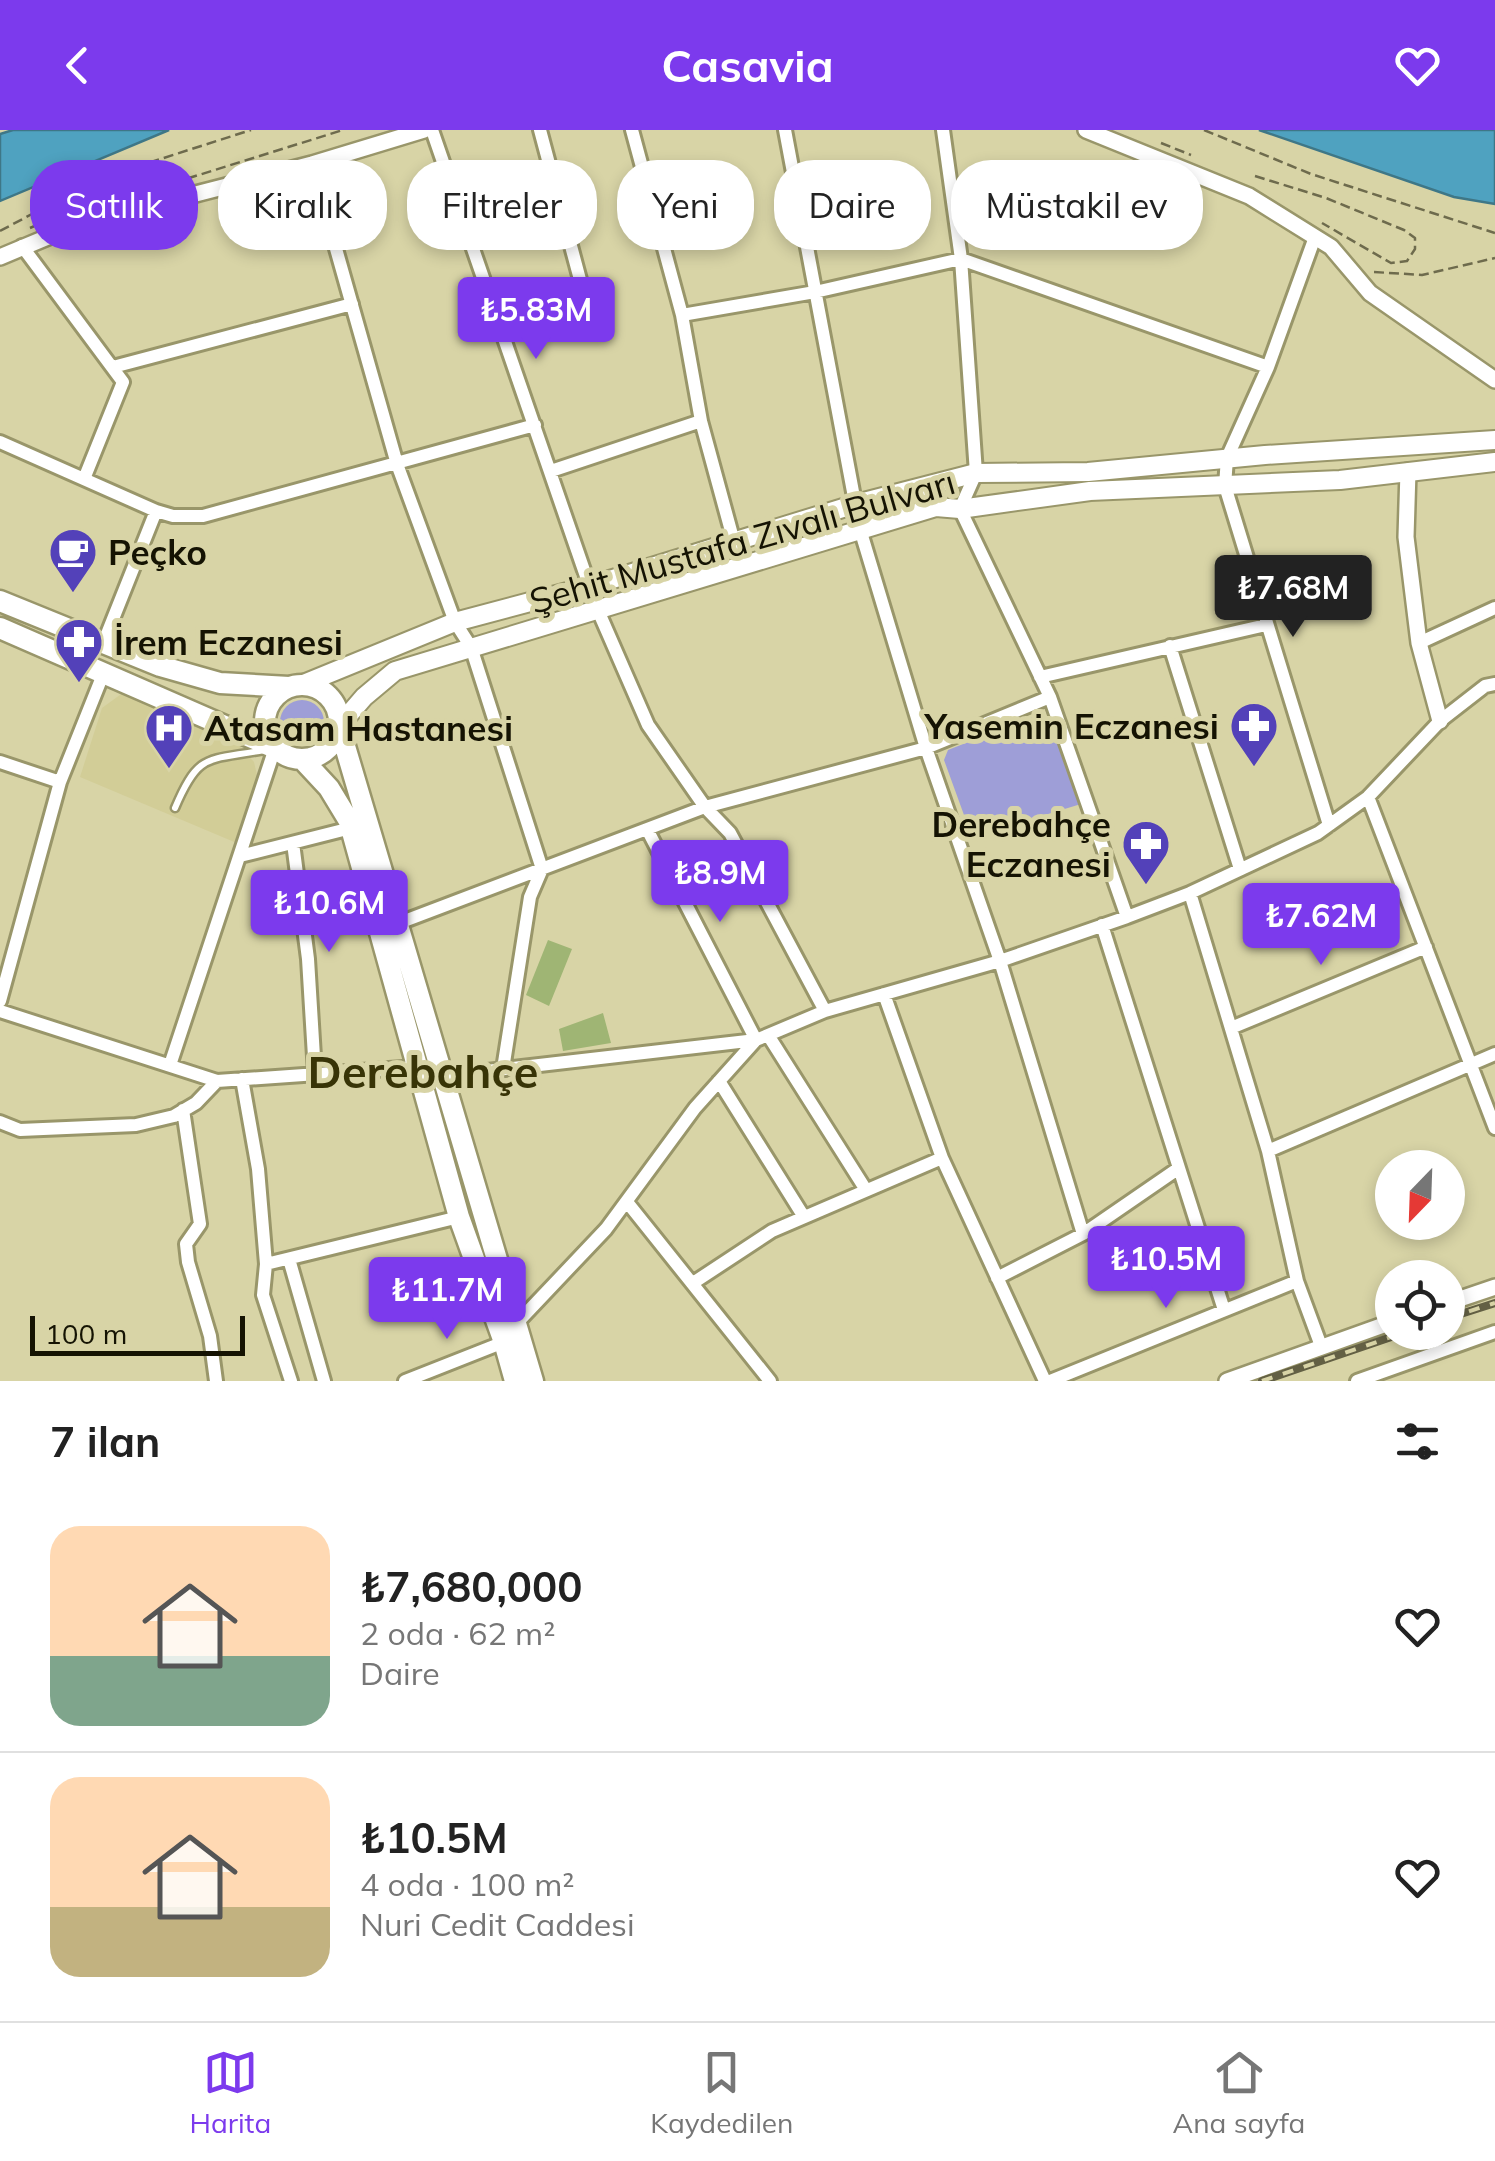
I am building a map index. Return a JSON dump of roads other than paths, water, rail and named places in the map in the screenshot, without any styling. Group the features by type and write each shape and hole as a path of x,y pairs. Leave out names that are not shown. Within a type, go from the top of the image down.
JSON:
{"main road":[{"name":"Şehit Mustafa Zıvalı Bulvarı","path":"0,601 160,666 220,683 295,686 454,622 590,586 856,504 976,473 1088,472 1227,458 1495,440"},
{"name":"Şehit Mustafa Zıvalı Bulvarı","path":"339,726 364,696 395,671 936,507 960,509 1090,491 1340,480 1495,462"},
{"path":"0,628 276,748"},
{"path":"514,1381 509,1341 444,1076 334,702 314,687 295,686 278,694 266,714 268,738 283,754 302,760 329,788 351,828 459,1218 509,1341 532,1381"},
{"path":"302,760 331,746 339,726"}],"street":[{"path":"325,160 424,130"},
{"path":"432,130 597,608 648,725 705,807 730,833 825,1012"},
{"path":"540,130 582,288"},
{"path":"632,130 682,315 701,421 740,564"},
{"path":"785,130 860,529 926,748 1000,962 1083,1234"},
{"path":"943,130 960,259 976,473 960,509 1050,697 1127,917"},
{"path":"1086,130 1248,196 1319,230 1370,293 1495,380"},
{"path":"0,257 79,224 218,188"},
{"path":"1319,230 1268,367 1227,458 1225,486 1329,825"},
{"path":"22,246 123,382 84,479"},
{"path":"337,250 397,464 454,622 471,648 542,869 530,897 503,1069"},
{"path":"682,315 816,292 960,259 1268,367"},
{"path":"112,367 352,304"},
{"path":"551,471 701,421"},
{"path":"0,442 156,511 173,516 203,516 535,425"},
{"path":"1408,471 1406,537 1419,644 1440,721"},
{"path":"103,644 156,511"},
{"path":"1419,644 1495,608"},
{"path":"1040,677 1266,625"},
{"path":"1170,646 1240,869"},
{"path":"0,1002 60,782 104,672"},
{"path":"444,1076 762,1038 825,1012 1000,962 1127,917 1190,893 1329,825 1368,796 1440,721 1485,686 1495,684"},
{"path":"399,923 705,807 926,748 1050,697"},
{"path":"170,1065 276,748"},
{"path":"0,762 60,782"},
{"path":"1368,796 1495,1128"},
{"path":"240,856 351,828"},
{"path":"647,829 762,1038 866,1190"},
{"path":"293,843 308,959 315,1073"},
{"path":"1190,893 1268,1151 1297,1281 1321,1346"},
{"path":"1102,925 1224,1310"},
{"path":"1231,1028 1426,947"},
{"path":"884,994 942,1158 1048,1381 1297,1281"},
{"path":"0,1010 217,1081 417,1067"},
{"path":"405,1381 509,1341 606,1229 695,1108 762,1038"},
{"path":"1268,1151 1495,1054"},
{"path":"242,1079 258,1169 266,1264 263,1295 291,1381"},
{"path":"0,1122 20,1130 136,1126 183,1110 217,1081"},
{"path":"719,1082 804,1217"},
{"path":"183,1110 200,1224 186,1244 188,1262 210,1336 216,1381"},
{"path":"693,1283 772,1231 942,1158"},
{"path":"998,1278 1083,1234 1179,1168"},
{"path":"627,1202 770,1381"},
{"path":"266,1264 459,1218"},
{"path":"289,1260 324,1381"},
{"path":"1465,1298 1495,1288"},
{"path":"1226,1381 1375,1328"},
{"path":"1356,1381 1495,1332"},
{"path":"502,1381 509,1341"}],"lane":[{"path":"175,808 188,777 204,761 276,748"}],"railway":[{"path":"1465,1313 1495,1303"},
{"path":"1262,1381 1375,1343"}],"place":[{"name":"Peçko","path":"73,594"},
{"name":"İrem Eczanesi","path":"79,684"},
{"name":"Yasemin Eczanesi","path":"1254,768"},
{"name":"Atasam Hastanesi","path":"169,770"},
{"name":"Derebahçe Eczanesi","path":"1146,886"}],"district":[{"name":"Derebahçe","path":"423,1071"}]}
